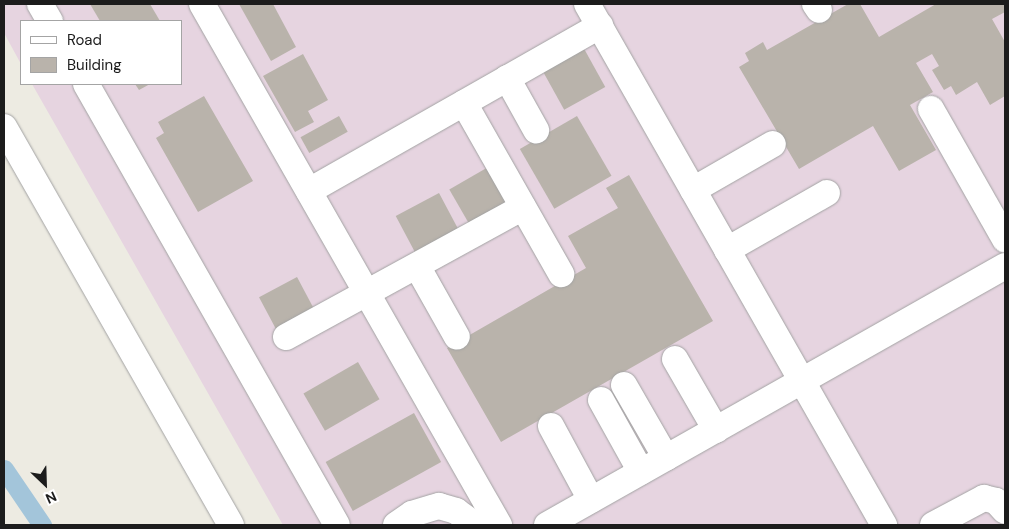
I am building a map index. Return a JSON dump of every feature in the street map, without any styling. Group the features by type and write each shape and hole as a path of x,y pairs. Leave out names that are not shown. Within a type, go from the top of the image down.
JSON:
{"lane":[{"path":"40,4 49,20"},
{"path":"202,4 367,293 484,525"},
{"path":"309,191 507,78 594,15 884,525"},
{"path":"507,78 536,130"},
{"path":"87,85 337,525"},
{"path":"464,103 561,274"},
{"path":"930,109 1005,239"},
{"path":"4,127 231,525"},
{"path":"693,190 773,144"},
{"path":"727,250 827,193"},
{"path":"286,337 523,207"},
{"path":"417,266 457,337"},
{"path":"547,525 1005,266"},
{"path":"674,359 716,430"},
{"path":"624,385 666,458"},
{"path":"601,400 641,472"},
{"path":"551,426 591,500"},
{"path":"933,525 984,498 996,500 1005,511"},
{"path":"396,525 412,514 439,506 456,510 484,525"}],"shaded area":[{"path":"4,4 1005,4 1005,525 283,525 33,85 182,85 182,20 20,20 20,62 4,33"}],"building":[{"path":"90,4 150,4 159,20 99,20"},
{"path":"239,4 273,4 296,47 271,61"},
{"path":"848,4 860,4 879,37 936,4 1005,4 1005,12 992,19 1005,42 1005,96 990,105 977,82 956,95 951,86 944,90 932,70 939,66 932,54 916,63 933,92 910,105 936,150 899,171 873,126 799,169 739,67 749,61 745,53 763,42 767,50"},
{"path":"582,45 605,87 564,110 541,68"},
{"path":"303,54 328,100 308,111 314,122 295,132 263,76"},
{"path":"136,85 148,85 139,90"},
{"path":"204,96 253,181 198,212 156,138 164,133 158,122"},
{"path":"339,116 348,132 309,153 301,137"},
{"path":"577,116 612,176 554,209 520,149"},
{"path":"490,166 512,203 471,227 449,190"},
{"path":"629,175 713,321 501,442 447,348 586,268 568,236 618,208 606,188"},
{"path":"439,193 460,233 417,256 396,216"},
{"path":"297,277 314,309 276,329 259,297"},
{"path":"358,362 380,399 325,431 303,394"},
{"path":"414,413 441,462 353,511 326,462"}],"waterway":[{"path":"4,469 42,525"}]}
